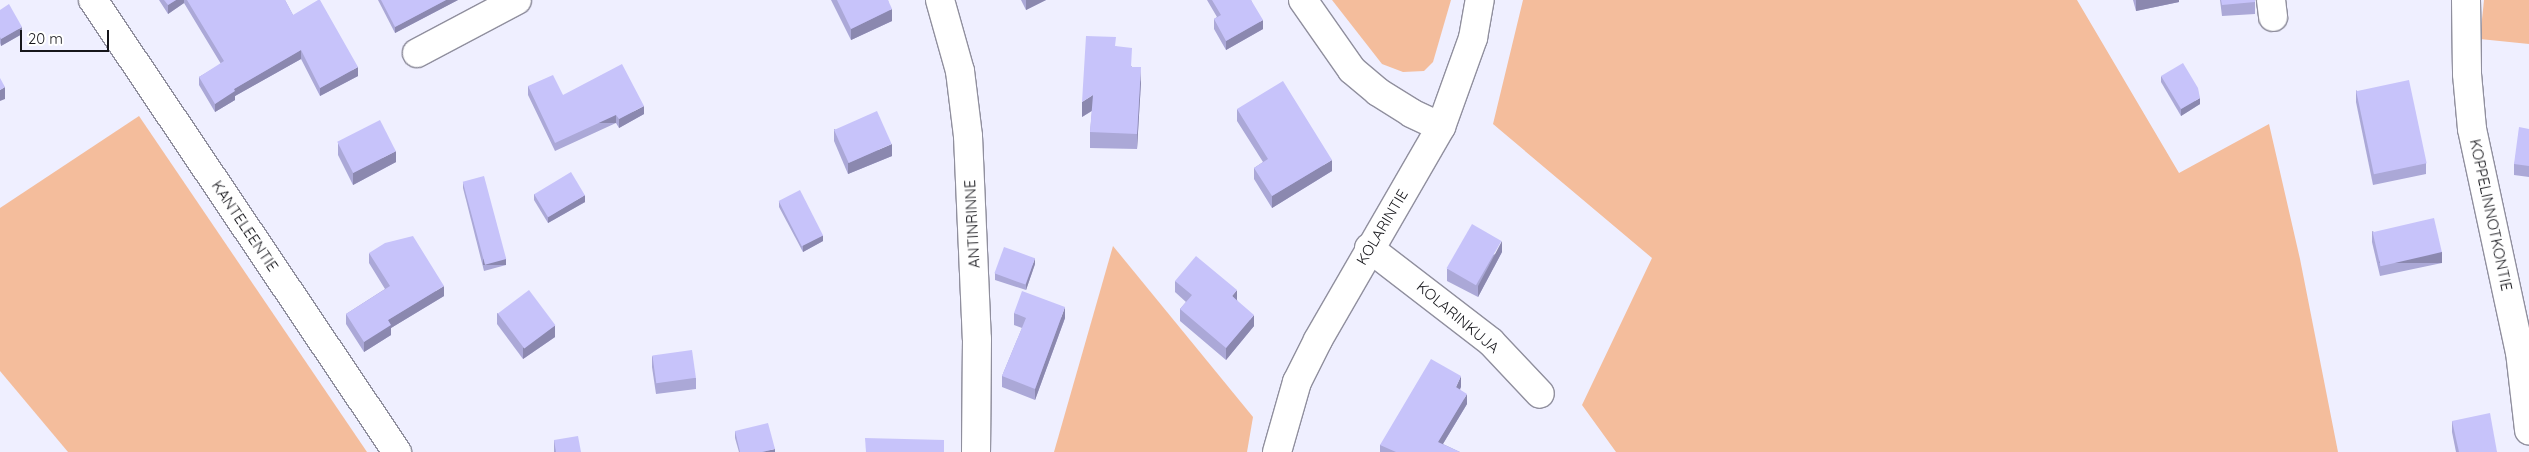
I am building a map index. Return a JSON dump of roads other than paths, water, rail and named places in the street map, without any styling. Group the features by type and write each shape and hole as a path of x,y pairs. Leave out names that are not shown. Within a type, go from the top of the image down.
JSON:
{"street":[{"name":"KANTELEENTIE","path":"93,0 397,452"},
{"path":"417,53 517,0"},
{"name":"ANTINRINNE","path":"940,0 960,71 968,136 977,339 976,452"},
{"path":"1303,0 1352,70 1378,92 1411,113 1441,127"},
{"name":"KOLARINTIE","path":"1277,452 1297,382 1368,248 1441,127 1473,38 1480,0"},
{"name":"KOPPELINNOTKONTIE","path":"2466,0 2467,74 2472,129 2519,343 2529,430"},
{"name":"KOLARINKUJA","path":"1368,248 1491,342 1540,394"}]}
